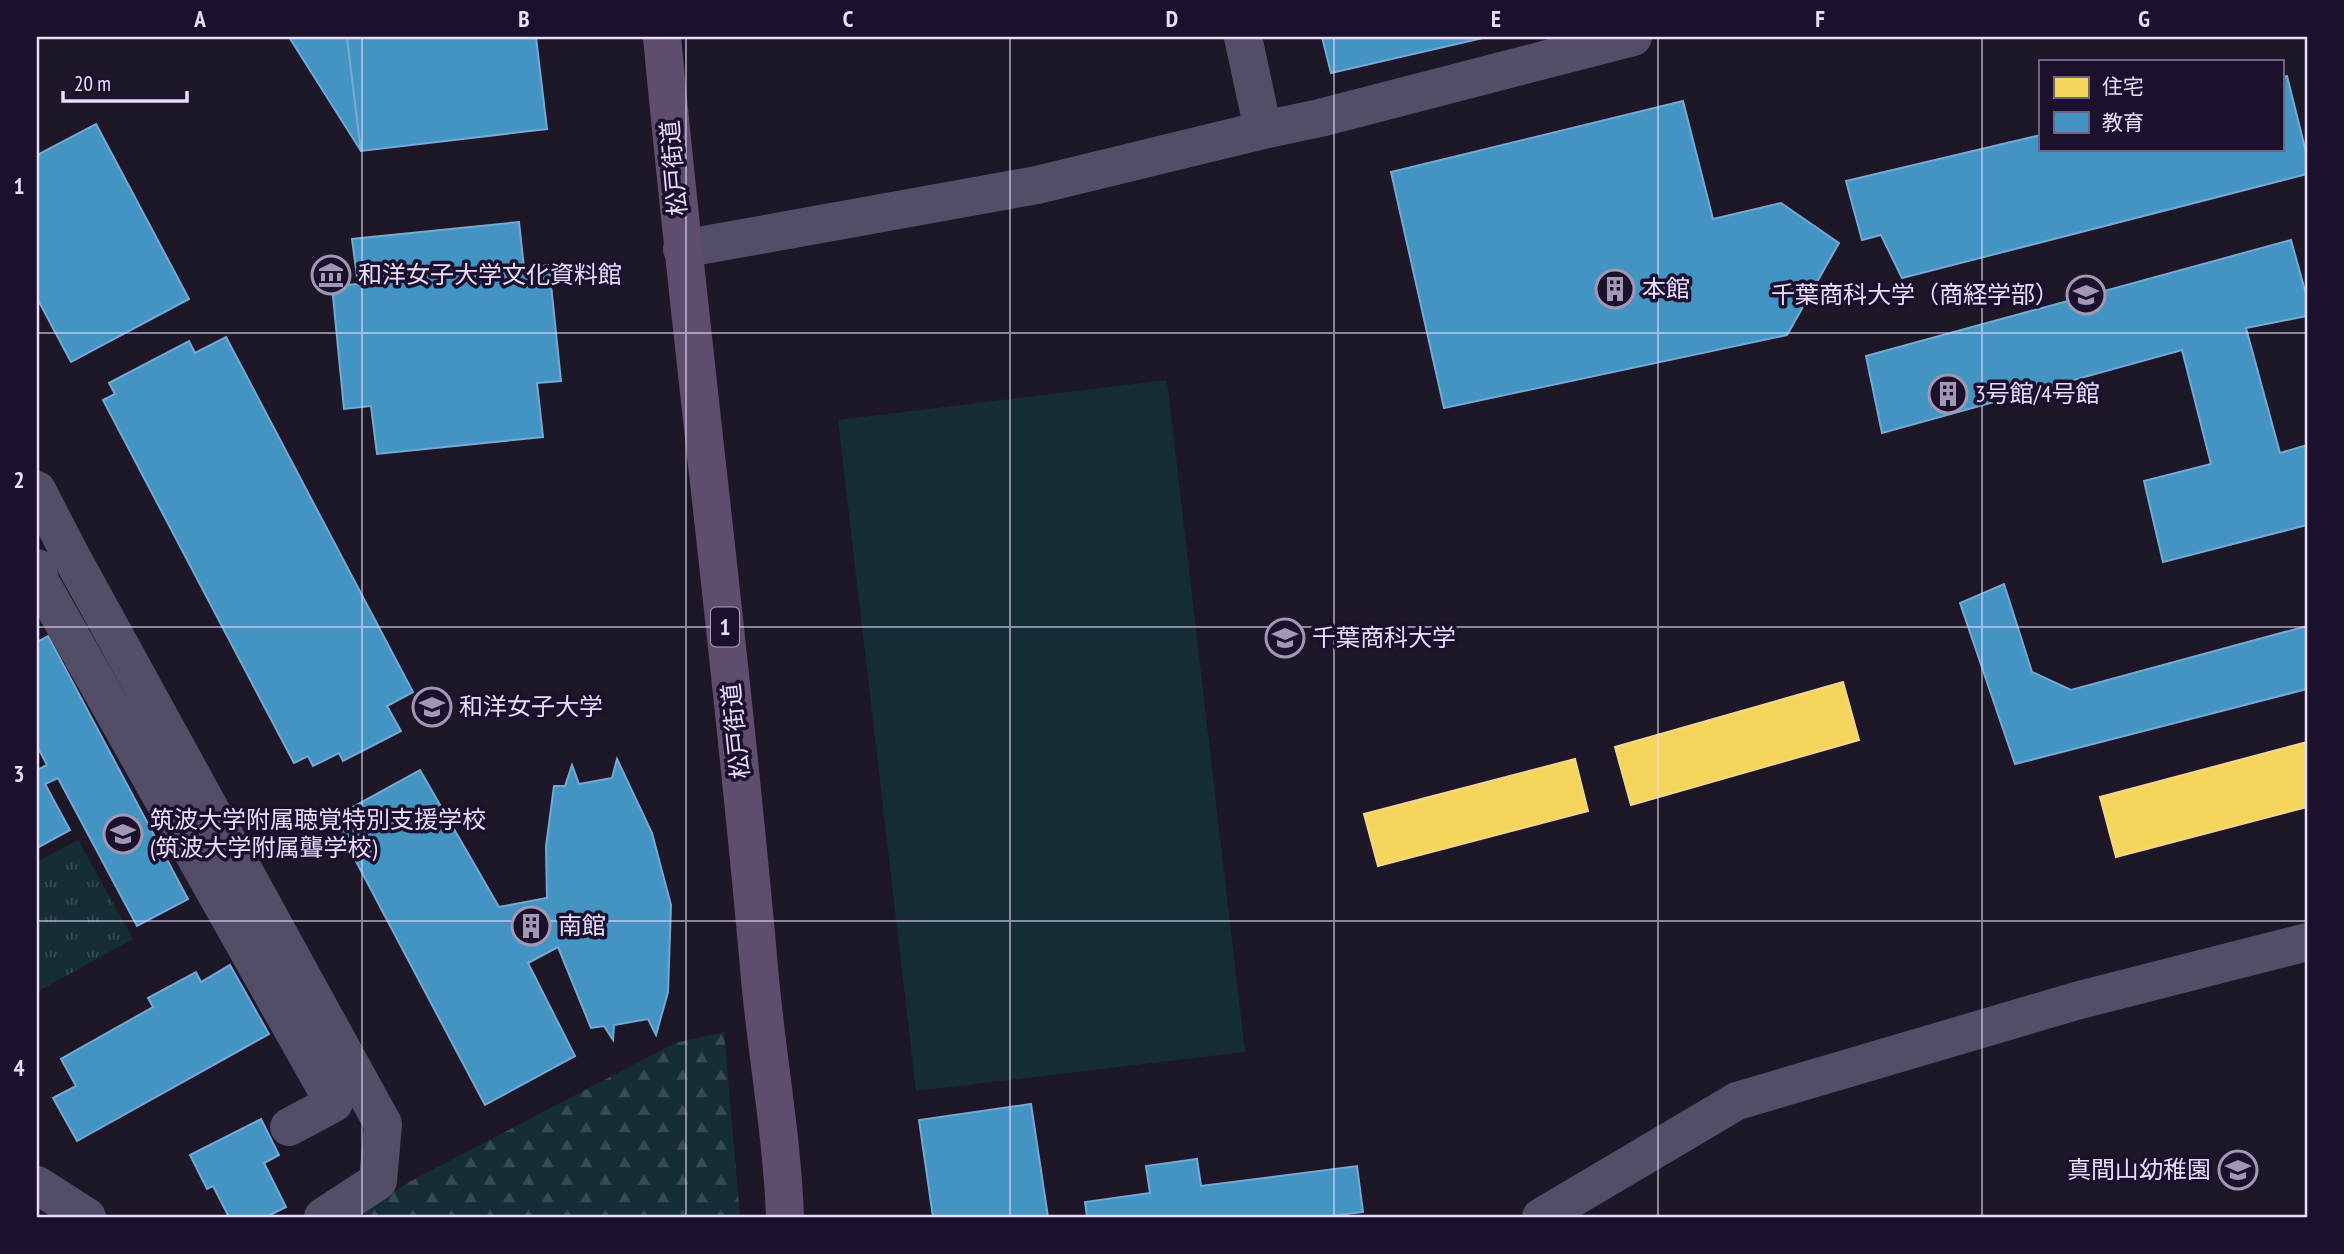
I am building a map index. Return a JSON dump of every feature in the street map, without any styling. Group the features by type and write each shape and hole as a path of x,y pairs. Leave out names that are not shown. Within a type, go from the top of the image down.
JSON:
{"main road":[{"name":"松戸街道","path":"662,37 785,1217"}],"street":[{"path":"1243,37 1263,130"},
{"path":"682,249 1037,185 1320,118 1633,37"},
{"path":"37,490 77,568 383,1124 378,1181 323,1217"},
{"path":"37,568 41,583 334,1103 289,1127"},
{"path":"1541,1217 1737,1101 2076,1001 2307,942"},
{"path":"37,1185 87,1217"}],"green space":[{"path":"1167,380 1245,1052 916,1091 838,420"},
{"path":"78,840 133,939 37,992 37,862"},
{"path":"724,1032 740,1217 352,1217 411,1181 675,1043"}],"building: 住宅":[{"path":"1843,682 1859,740 1631,805 1615,747"},
{"path":"2307,742 2307,807 2116,857 2100,797"},
{"path":"1575,759 1588,811 1378,866 1364,814"}],"building: 教育":[{"path":"289,37 347,37 361,151"},
{"path":"347,37 536,37 547,129 361,151"},
{"path":"1322,37 1487,37 1331,73"},
{"path":"2287,76 2307,156 2307,174 1902,278 1881,235 1862,240 1846,181 2039,135 2039,150 2284,150 2284,77"},
{"name":"本館","path":"1683,101 1713,219 1781,203 1839,243 1787,335 1444,408 1391,172"},
{"path":"96,124 189,299 71,362 37,298 37,155"},
{"path":"519,222 524,268 549,265 561,381 537,383 543,437 377,454 371,406 344,409 332,286 358,284 352,239"},
{"name":"3号館/4号館","path":"2291,240 2307,298 2307,316 2246,328 2280,453 2307,445 2307,525 2163,562 2144,481 2211,464 2182,350 1882,433 1866,356"},
{"path":"226,337 413,692 387,706 401,731 343,761 339,753 313,766 308,756 294,763 103,400 115,394 109,383 189,341 195,353"},
{"path":"2004,584 2032,672 2071,690 2307,626 2307,689 2015,764 1960,603"},
{"path":"48,636 188,899 137,926 58,778 45,784 70,830 37,848 37,770 47,765 37,746 37,642"},
{"name":"南館","path":"617,759 652,833 671,905 668,992 656,1035 648,1019 614,1025 613,1040 604,1026 591,1028 558,947 528,963 575,1056 485,1105 333,818 420,770 499,907 547,898 546,846 554,786 565,786 572,765 579,784 612,778"},
{"path":"230,965 269,1034 77,1141 53,1098 76,1086 61,1059 153,1007 148,998 196,972 201,982"},
{"path":"1031,1104 1048,1217 933,1217 919,1120"},
{"path":"261,1119 279,1155 264,1163 286,1207 266,1217 229,1217 213,1186 207,1189 190,1155"},
{"path":"1197,1159 1201,1186 1357,1166 1363,1212 1324,1217 1087,1217 1085,1202 1150,1193 1146,1166"}],"place":[{"name":"和洋女子大学文化資料館","path":"331,275"},
{"name":"本館","path":"1615,289"},
{"name":"千葉商科大学（商経学部）","path":"2086,295"},
{"name":"3号館/4号館","path":"1948,394"},
{"name":"千葉商科大学","path":"1285,638"},
{"name":"和洋女子大学","path":"432,707"},
{"name":"筑波大学附属聴覚特別支援学校 (筑波大学附属聾学校)","path":"123,834"},
{"name":"南館","path":"531,926"},
{"name":"真間山幼稚園","path":"2238,1170"}]}
